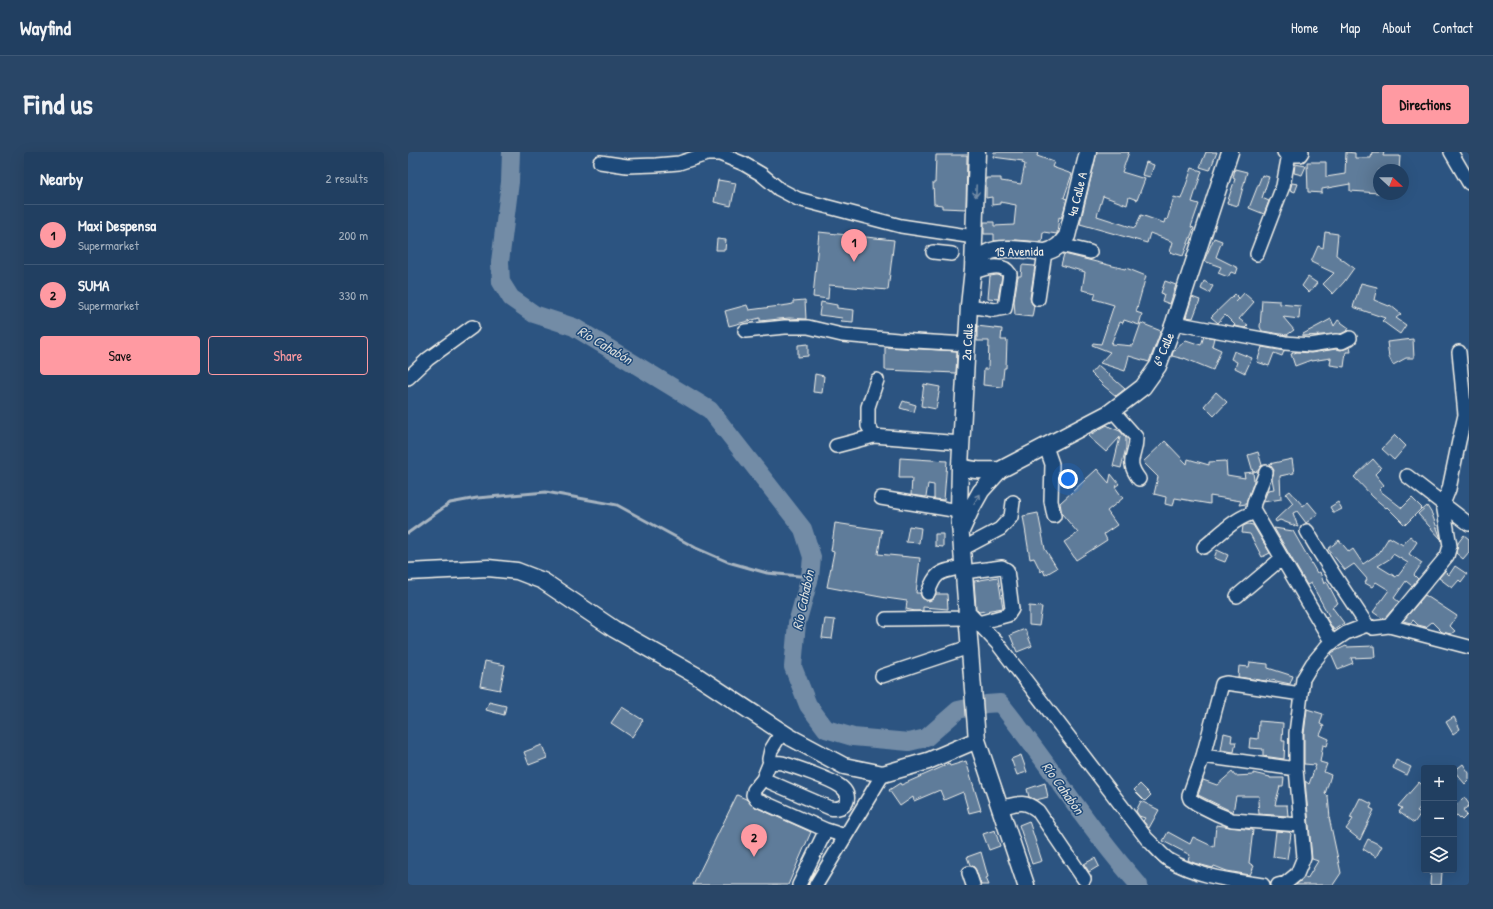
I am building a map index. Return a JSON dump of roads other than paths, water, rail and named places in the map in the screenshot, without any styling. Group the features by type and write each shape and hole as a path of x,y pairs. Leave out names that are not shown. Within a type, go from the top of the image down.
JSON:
{"main road":[{"name":"2a Calle","path":"977,152 973,271 969,306 961,443 959,511 960,532 963,569 971,617 969,647 976,734 1026,885"},
{"name":"4a Calle A","path":"1064,240 1088,152"},
{"name":"6ª Calle","path":"960,532 981,491 1000,470 1046,447 1113,410 1142,387 1158,366 1174,323 1230,152"},
{"name":"15 Avenida","path":"973,271 982,257 988,252 997,249 1045,252 1053,251 1064,240"},
{"name":"6ª Calle","path":"960,466 968,470 977,471 1000,470"},
{"path":"408,572 488,568 517,571 543,581 614,629 697,676 782,732 844,766 883,774 928,760 976,734"}],"street":[{"path":"1257,254 1283,186 1292,152"},
{"path":"1451,152 1469,183"},
{"path":"600,162 627,166 656,165 679,163 706,154 720,154 732,158 756,170 779,189 798,199 900,226 974,237"},
{"path":"1064,240 1090,252"},
{"path":"933,252 952,254"},
{"path":"1038,299 1045,252"},
{"path":"969,306 994,310 1004,308 1010,274 1007,269 1001,267 973,271"},
{"path":"1174,323 1284,343 1310,345 1336,340 1342,342 1350,338"},
{"path":"745,331 785,326 808,327 842,335 967,344"},
{"path":"408,378 428,359 472,327"},
{"path":"1388,626 1450,552 1443,504 1449,489 1458,441 1465,415 1459,352"},
{"path":"874,436 868,426 868,407 877,380"},
{"path":"1113,410 1136,437 1132,469 1139,479"},
{"path":"836,446 874,436 961,443"},
{"path":"1046,447 1052,464 1051,501 1054,516"},
{"path":"1266,472 1253,509 1332,643"},
{"path":"1407,476 1469,524"},
{"path":"881,498 959,511"},
{"path":"962,549 1000,529 1011,516 1013,502"},
{"path":"1204,547 1240,518 1255,513"},
{"path":"1307,531 1323,560 1367,625 1373,628 1388,626 1469,647"},
{"path":"1237,596 1282,558"},
{"path":"886,619 1008,615 1012,609 1007,570 1002,566 963,569 938,573 933,580 928,593"},
{"path":"971,617 997,643 1147,839 1168,859 1207,880 1263,885"},
{"path":"1278,885 1286,883 1297,874 1304,857 1296,769 1296,733 1303,679 1312,664 1327,646 1346,633 1367,625"},
{"path":"882,676 969,647"},
{"path":"1300,825 1232,820 1197,804 1190,800 1189,796 1203,756 1222,684 1226,683 1301,694"},
{"path":"782,732 771,750 769,759 770,762 763,779 754,790 753,795 756,799 826,830 845,836"},
{"path":"1203,756 1296,769"},
{"path":"763,779 830,808 838,809 844,807 847,796 844,790 835,783 781,762 770,762"},
{"path":"816,885 883,774"},
{"path":"1000,808 1019,803 1026,803 1038,811 1084,879"},
{"path":"799,885 826,830"}],"waterway":[{"name":"Río Cahabón","path":"511,152 510,182 500,262 501,282 511,298 534,314 574,327 710,410 803,529 812,557 810,577 797,623 793,667 808,705 826,729 853,737 909,742 926,738 958,710 986,704 1000,703 1018,725 1085,818 1139,885"},
{"path":"408,533 450,503 477,498 546,492 617,505 696,548 728,562 767,573 810,577"}],"place":[{"name":"Maxi Despensa","path":"854,262"},
{"name":"SUMA","path":"754,857"}]}
